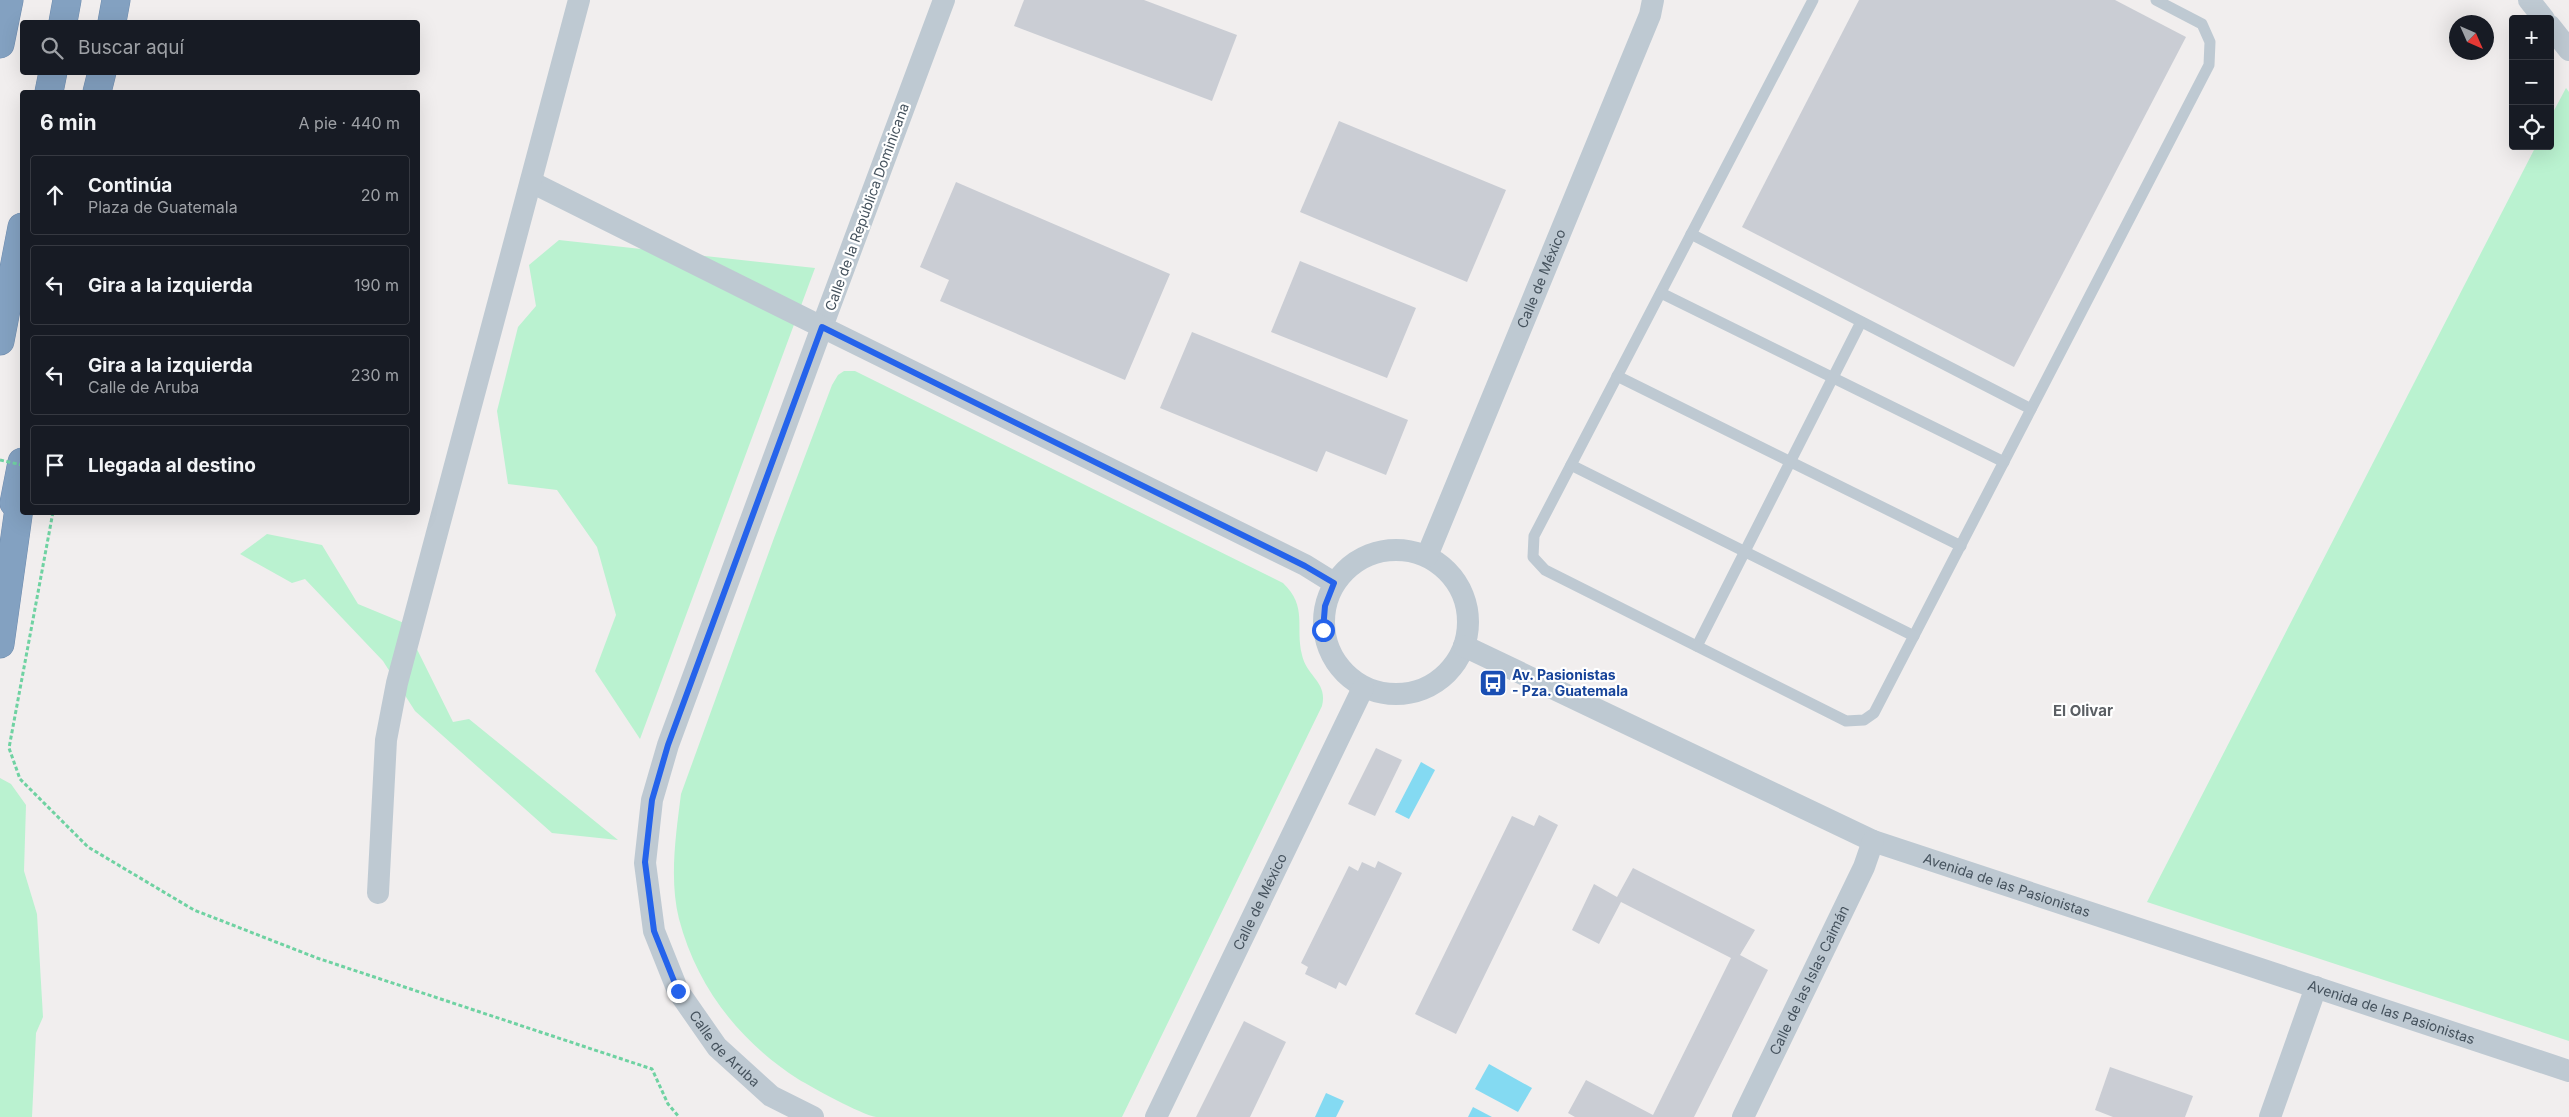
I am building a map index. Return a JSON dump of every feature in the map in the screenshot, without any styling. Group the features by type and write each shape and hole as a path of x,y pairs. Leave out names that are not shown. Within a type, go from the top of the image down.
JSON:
{"highway":[{"path":"0,44 9,0"},
{"path":"63,20 67,0"},
{"path":"112,20 116,0"},
{"path":"49,90 52,75"},
{"path":"98,90 101,75"},
{"path":"0,341 20,237"},
{"path":"0,574 20,474"},
{"path":"0,644 20,501"}],"street":[{"path":"378,893 386,740 397,683 579,0"},
{"name":"Calle de la República Dominicana","path":"944,0 822,327 1296,561 1334,583"},
{"name":"Calle de México","path":"1427,556 1650,15 1653,0"},
{"path":"2529,0 2541,15"},
{"path":"2554,31 2569,50"},
{"path":"531,182 822,327"},
{"name":"Calle de Aruba","path":"813,1117 771,1096 717,1048 678,991 654,931 645,862 652,800 668,745 822,327"},
{"path":"1386,550 1407,550 1427,556 1444,568 1461,591 1466,604 1468,625 1464,646 1452,668 1434,684 1411,693 1387,694 1363,688 1343,673 1330,653 1325,638 1323,630 1325,606 1334,583 1348,567 1372,554 1386,550"},
{"name":"Avenida de las Pasionistas","path":"1464,646 1873,841 2569,1072"},
{"name":"Calle de México","path":"1156,1117 1363,688"},
{"name":"Calle de las Islas Caimán","path":"1743,1117 1864,867 1873,841"},
{"path":"2270,1117 2316,987"}],"lane":[{"path":"1813,0 1534,536 1533,557 1545,570 1846,721 1864,720 1874,713 2209,65 2210,42 2202,24 2156,0"},
{"path":"1691,234 2031,409"},
{"path":"1660,293 2004,462"},
{"path":"1697,646 1861,322"},
{"path":"1617,376 1961,546"},
{"path":"1572,464 1914,636"}],"path":[{"path":"0,460 20,464"},
{"path":"52,515 9,748 20,779 88,847 194,910 317,958 652,1069 668,1104 679,1117"}],"green space":[{"path":"2566,88 2569,92 2569,1041 2147,902 2534,150 2554,150 2554,110"},
{"path":"559,240 815,268 640,739 595,671 616,615 597,547 557,490 508,484 497,411 518,327 536,306 529,265"},
{"path":"844,371 855,371 1283,583 1296,600 1302,655 1308,669 1320,685 1323,698 1322,706 1122,1117 876,1117 869,1115 798,1079 757,1048 723,1010 697,967 687,944 679,919 674,888 674,856 681,794 832,385 838,375"},
{"path":"267,534 322,545 358,604 404,623 453,722 469,719 618,840 552,833 415,711 383,661 305,579 292,583 240,554"},
{"path":"0,778 11,784 26,805 24,871 37,914 43,1017 36,1033 32,1117 0,1117"}],"water":[{"path":"1421,762 1435,770 1409,819 1395,812"},
{"path":"1489,1064 1532,1088 1518,1112 1475,1089"},
{"path":"1326,1093 1344,1101 1336,1117 1315,1117"},
{"path":"1473,1107 1492,1117 1468,1117"}],"building":[{"path":"1024,0 1144,0 1237,35 1212,101 1014,26"},
{"path":"1859,0 2115,0 2186,37 2014,367 1742,227"},
{"path":"1339,121 1506,190 1467,282 1300,212"},
{"path":"956,182 1170,274 1125,380 940,301 949,280 920,267"},
{"path":"1300,261 1416,308 1387,378 1271,332"},
{"path":"1192,332 1408,420 1386,475 1326,451 1317,472 1160,408"},
{"path":"1376,748 1402,760 1375,816 1348,804"},
{"path":"1539,815 1558,825 1456,1034 1415,1014 1512,816 1534,826"},
{"path":"1378,861 1402,873 1346,986 1339,982 1336,989 1305,974 1308,967 1301,963 1349,866 1358,871 1362,862 1375,868"},
{"path":"1633,868 1755,930 1740,955 1768,970 1694,1117 1575,1117 1568,1113 1586,1080 1653,1115 1731,958 1621,902 1599,944 1572,930 1594,884 1617,897"},
{"path":"1244,1021 1286,1042 1250,1117 1196,1117"},
{"path":"2110,1067 2193,1096 2185,1117 2113,1117 2095,1110"}],"place":[{"name":"Av. Pasionistas - Pza. Guatemala","path":"1493,683"}],"district":[{"name":"El Olivar","path":"2083,711"}],"route":[{"path":"678,991 654,931 645,862 652,800 668,745 822,327 1305,566 1334,583 1325,606 1323,630"}]}
